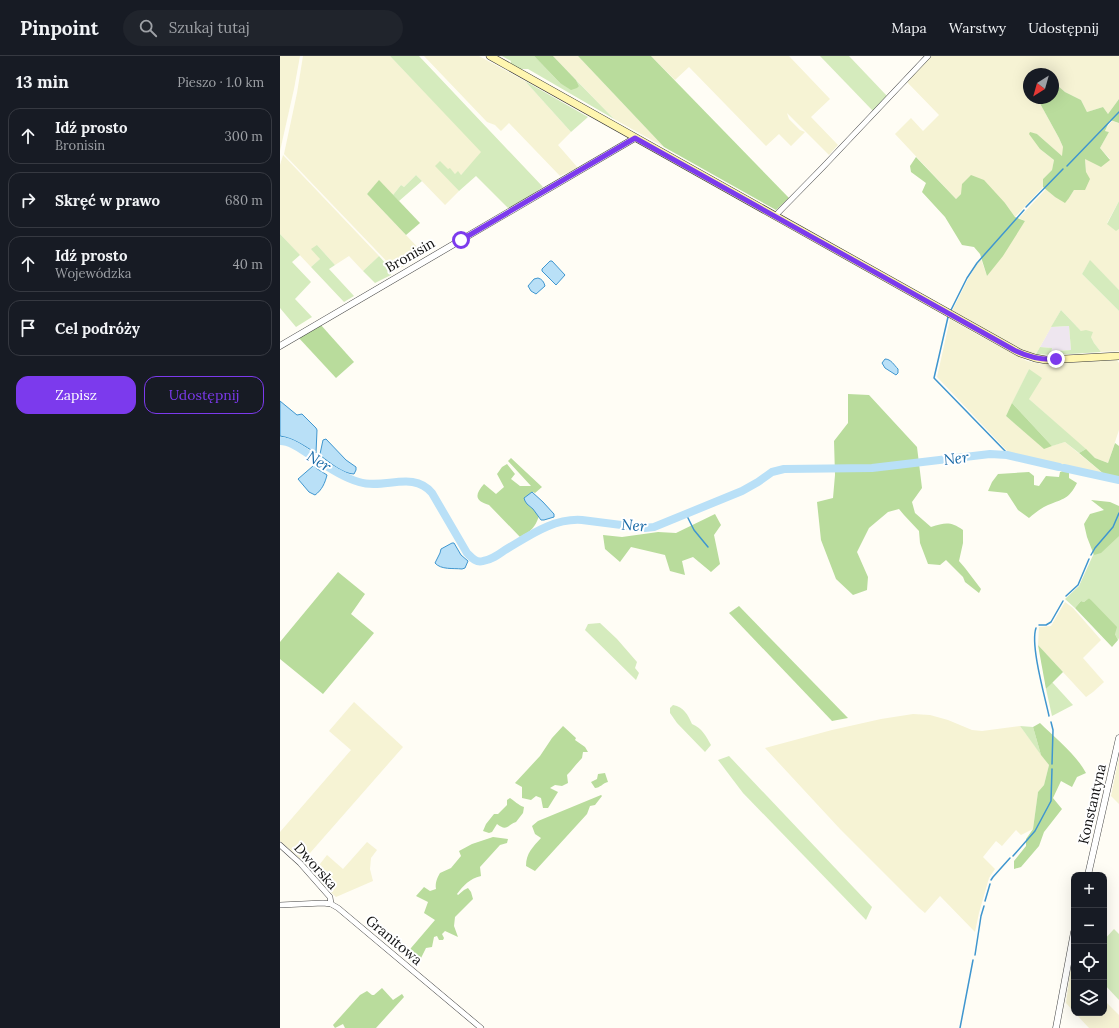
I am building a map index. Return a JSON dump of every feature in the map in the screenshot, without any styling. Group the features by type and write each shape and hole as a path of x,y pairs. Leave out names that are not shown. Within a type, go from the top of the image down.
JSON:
{"main road":[{"path":"490,56 1014,350 1030,357 1041,359 1119,356"}],"street":[{"path":"774,216 823,167 928,56"},
{"name":"Bronisin","path":"280,346 635,138"},
{"name":"Konstantyna","path":"1089,872 1119,738"},
{"name":"Dworska","path":"280,845 300,863 330,897 331,904"},
{"path":"280,905 331,904"},
{"name":"Granitowa","path":"331,904 338,908 481,1028"},
{"path":"1056,1028 1072,944"}],"shaded area":[{"path":"280,56 300,56 280,151"},
{"path":"303,56 390,56 482,152 461,175 455,174 450,169 448,170 436,166 459,191 445,205 416,175 404,187 401,185 393,195 379,181 367,194 424,254 396,271 284,154"},
{"path":"424,56 479,56 525,81 571,132 558,145 578,168 560,176 509,123 501,131 495,125 487,122"},
{"path":"553,56 578,56 664,147 614,119"},
{"path":"651,56 789,56 830,99 811,117 838,145 829,155 787,113 789,119 800,130 805,132 791,146 779,134 766,146 689,67 675,80"},
{"path":"929,56 1119,56 1119,99 1108,114 1103,107 1087,112 1081,100 1065,92 1059,87 1059,68 1023,68 1023,104 1040,104 1063,147 1063,157 1037,134 1040,149 1054,160 1052,170 1043,179 1043,187 1015,217 1005,203 961,194 956,199 895,134 911,118 923,131 939,115 906,81"},
{"path":"1112,121 1119,123 1119,201 1107,223 1116,230 1119,229 1119,290 1090,261 1082,274 1119,311 1119,351 1101,352 1091,337 1081,331 1061,310 1036,354 1027,352 952,311 977,264 981,259 987,276 1025,221 1019,218 1046,189 1055,197 1069,198 1086,172 1085,159 1110,159 1100,148 1109,132 1105,131"},
{"path":"283,155 379,256 363,271 349,256 335,265 317,245 320,259 311,267 280,234 280,165"},
{"path":"950,319 1027,361 1042,364 1117,360 1119,363 1119,430 1108,463 1095,458 1029,399 1029,369 1006,416 1044,448 1065,442 1104,474 1010,454 937,377"},
{"path":"1069,326 1071,350 1052,351 1051,348 1040,347 1051,327"},
{"path":"1065,602 1073,608 1101,640 1083,658 1104,682 1086,697 1038,645 1039,627 1051,626"},
{"path":"354,702 403,747 303,861 280,841 280,832 351,750 329,731"},
{"path":"913,714 930,715 948,720 972,730 982,731 1020,726 1049,765 1044,785 1038,792 1033,829 1021,835 1016,830 1002,846 996,841 983,857 995,869 989,878 975,932 940,896 925,913 919,908 840,829 765,748 832,730 881,719"},
{"path":"1119,757 1119,804 1111,796"},
{"path":"367,842 377,850 371,858 370,869 373,881 336,897 313,873 327,855 343,869"},
{"path":"1071,965 1071,1009 1066,1003"},
{"path":"1107,1003 1119,1015 1119,1028 1089,1028 1078,1016 1107,1016"}],"green space":[{"path":"390,56 419,56 543,187 508,208 476,176 459,191 435,166 440,161 448,169 450,168 455,174 458,171 461,175 481,152"},
{"path":"502,56 534,56 560,83 579,86 576,80 614,119 528,69 519,69 510,64 511,61"},
{"path":"534,56 553,56 576,80 579,86 571,90 560,83"},
{"path":"578,56 651,56 789,198 776,210 664,147"},
{"path":"820,56 849,56 887,96 873,111"},
{"path":"525,81 588,117 571,132"},
{"path":"1059,87 1065,92 1081,100 1087,112 1103,107 1108,114 1119,99 1119,123 1110,120 1105,131 1109,132 1100,148 1110,160 1101,167 1085,159 1086,172 1090,179 1085,190 1074,190 1065,203 1043,187 1043,179 1052,170 1054,160 1040,149 1029,134 1030,132 1037,134 1062,156 1063,147 1040,104 1059,104"},
{"path":"916,157 956,199 961,194 962,184 971,175 984,180 1005,203 1015,217 1025,221 1003,256 987,276 980,254 974,247 962,245 945,217 922,192 926,183 911,172 910,166"},
{"path":"416,175 422,181 399,201 393,195 401,185 404,187"},
{"path":"379,180 420,223 406,235 367,194"},
{"path":"1119,201 1119,229 1116,231 1107,224"},
{"path":"280,234 300,255 292,262 311,282 295,299 312,317 296,327 280,308"},
{"path":"317,245 335,265 329,269 354,296 344,302 311,267 320,259 311,249"},
{"path":"379,256 387,265 391,275 375,283 363,271"},
{"path":"1090,260 1119,290 1119,311 1082,274"},
{"path":"1061,310 1081,331 1086,330 1093,332 1091,337 1101,352 1055,355 1055,351 1071,350 1069,326 1051,327"},
{"path":"320,324 354,362 336,378 298,337"},
{"path":"1040,347 1052,348 1051,355 1036,354"},
{"path":"1029,369 1042,378 1029,399 1086,449 1079,453 1065,442 1052,446 1012,403"},
{"path":"848,394 869,395 917,447 922,488 912,502 915,513 931,527 951,524 963,530 963,543 959,561 981,589 979,593 965,582 963,577 946,560 940,565 928,564 920,543 919,531 899,509 888,512 869,528 857,552 868,577 867,590 853,595 836,579 821,540 817,502 833,498 835,475 834,441 848,423"},
{"path":"1012,403 1052,446 1044,449 1006,416"},
{"path":"1115,443 1119,446 1119,477 1104,474 1079,453 1086,449 1095,458 1108,463"},
{"path":"511,458 542,487 535,493 533,492 527,504 539,516 536,524 532,529 520,537 489,505 478,499 479,491 484,484 496,494 504,487 497,474 502,467 507,464 515,474 511,479 520,486 531,486 508,461"},
{"path":"1066,470 1069,471 1069,478 1077,483 1071,492 1062,500 1048,505 1029,518 1018,510 1007,493 988,491 998,474 1029,472 1034,476 1034,485 1039,486 1046,476 1059,477 1060,472"},
{"path":"1091,500 1110,502 1119,506 1119,536 1101,553 1094,555 1084,524 1090,514 1104,510"},
{"path":"715,514 721,525 714,535 720,564 711,572 693,557 682,561 685,575 670,571 665,555 631,547 620,562 605,549 603,535 622,537 658,532 676,533"},
{"path":"1119,535 1118,640 1089,598 1084,602 1081,601 1075,608 1065,599 1079,586 1094,553 1094,555"},
{"path":"338,572 365,594 351,614 374,633 323,694 280,659 280,642"},
{"path":"1089,598 1117,627 1115,634 1118,640 1112,647 1075,608 1081,601 1084,602"},
{"path":"739,606 848,718 832,721 729,613"},
{"path":"600,623 617,639 637,662 635,668 639,673 636,680 585,630 588,624"},
{"path":"1038,645 1063,672 1046,689"},
{"path":"1052,682 1073,705 1052,716 1046,689"},
{"path":"673,705 683,710 692,724 701,730 705,735 711,745 705,752 677,723 670,713 670,708"},
{"path":"1040,723 1077,759 1086,773 1077,777 1072,787 1061,781 1053,798 1062,809 1044,832 1039,846 1021,867 1014,869 1014,861 1026,846 1026,839 1033,829 1038,792 1044,785 1049,765 1041,755 1033,727"},
{"path":"563,726 576,738 575,740 585,747 588,752 583,752 582,758 567,775 568,783 562,786 555,785 550,788 558,792 548,808 543,808 541,798 536,796 531,800 522,798 522,787 515,783 540,756 552,738"},
{"path":"1020,726 1033,727 1041,755"},
{"path":"729,756 872,907 866,920 743,793 718,760"},
{"path":"605,773 608,782 595,788 591,782 597,779 598,774"},
{"path":"601,795 602,796 595,805 590,806 587,814 535,871 526,866 527,857 541,838 535,834 532,826 538,821"},
{"path":"510,798 524,807 523,813 516,822 505,828 497,824 492,832 489,833 483,831 486,824 494,814 498,814 507,805 507,800"},
{"path":"493,837 508,839 507,843 500,845 480,867 481,876 467,883 457,894 458,895 468,888 473,899 455,917 454,926 458,937 445,931 442,934 444,938 443,940 439,940 437,936 434,937 432,947 426,948 421,958 411,962 405,955 435,920 424,913 428,902 416,896 424,887 430,891 436,889 436,881 440,873 451,868 461,856 459,851 472,844"},
{"path":"1114,929 1119,934 1119,1000 1107,987 1107,937"},
{"path":"382,988 393,1000 402,994 404,997 376,1028 345,1028 343,1024 335,1028 333,1025 360,995 367,991 374,995"}],"water":[{"path":"550,261 552,261 565,275 556,285 542,271 542,269"},
{"path":"538,278 543,281 545,286 536,294 531,291 528,286 534,279"},
{"path":"885,359 891,361 898,369 898,373 896,375 885,368 882,363"},
{"path":"280,401 297,415 302,414 316,428 316,453 294,440 280,436"},
{"path":"326,439 346,460 356,467 354,474 341,470 321,456 320,454 323,440"},
{"path":"315,463 316,468 327,475 320,491 315,495 309,492 298,479"},
{"path":"532,492 554,514 554,517 541,520 533,509 527,504 524,498"},
{"path":"454,543 461,555 468,561 465,568 444,568 435,563 441,549"}],"waterway":[{"path":"1067,166 1119,112"},
{"path":"1026,207 1063,169"},
{"path":"951,310 967,278 977,263 1024,210"},
{"path":"948,317 934,378 1006,452 1007,455"},
{"name":"Ner","path":"280,441 293,444 335,471 359,482 369,484 407,482 424,486 432,493 467,553 474,560 478,561 489,560 542,529 571,520 645,528 654,527 742,491 772,472 784,469 872,468 990,454 1007,455 1059,467"},
{"name":"Ner","path":"1064,468 1119,480"},
{"path":"1091,555 1113,527 1119,513"},
{"path":"686,514 694,530 708,547"},
{"path":"1066,596 1078,585 1089,559"},
{"path":"1039,625 1046,625 1051,622 1063,601"},
{"path":"1036,628 1036,658 1049,716"},
{"path":"1051,722 1053,730 1052,764"},
{"path":"1013,856 1035,831 1051,801 1052,769"},
{"path":"991,880 1010,858"},
{"path":"985,901 990,884"},
{"path":"975,955 984,906"},
{"path":"960,1028 973,960"}],"route":[{"path":"461,240 635,138 1014,350 1035,358 1046,360 1056,359"}]}
